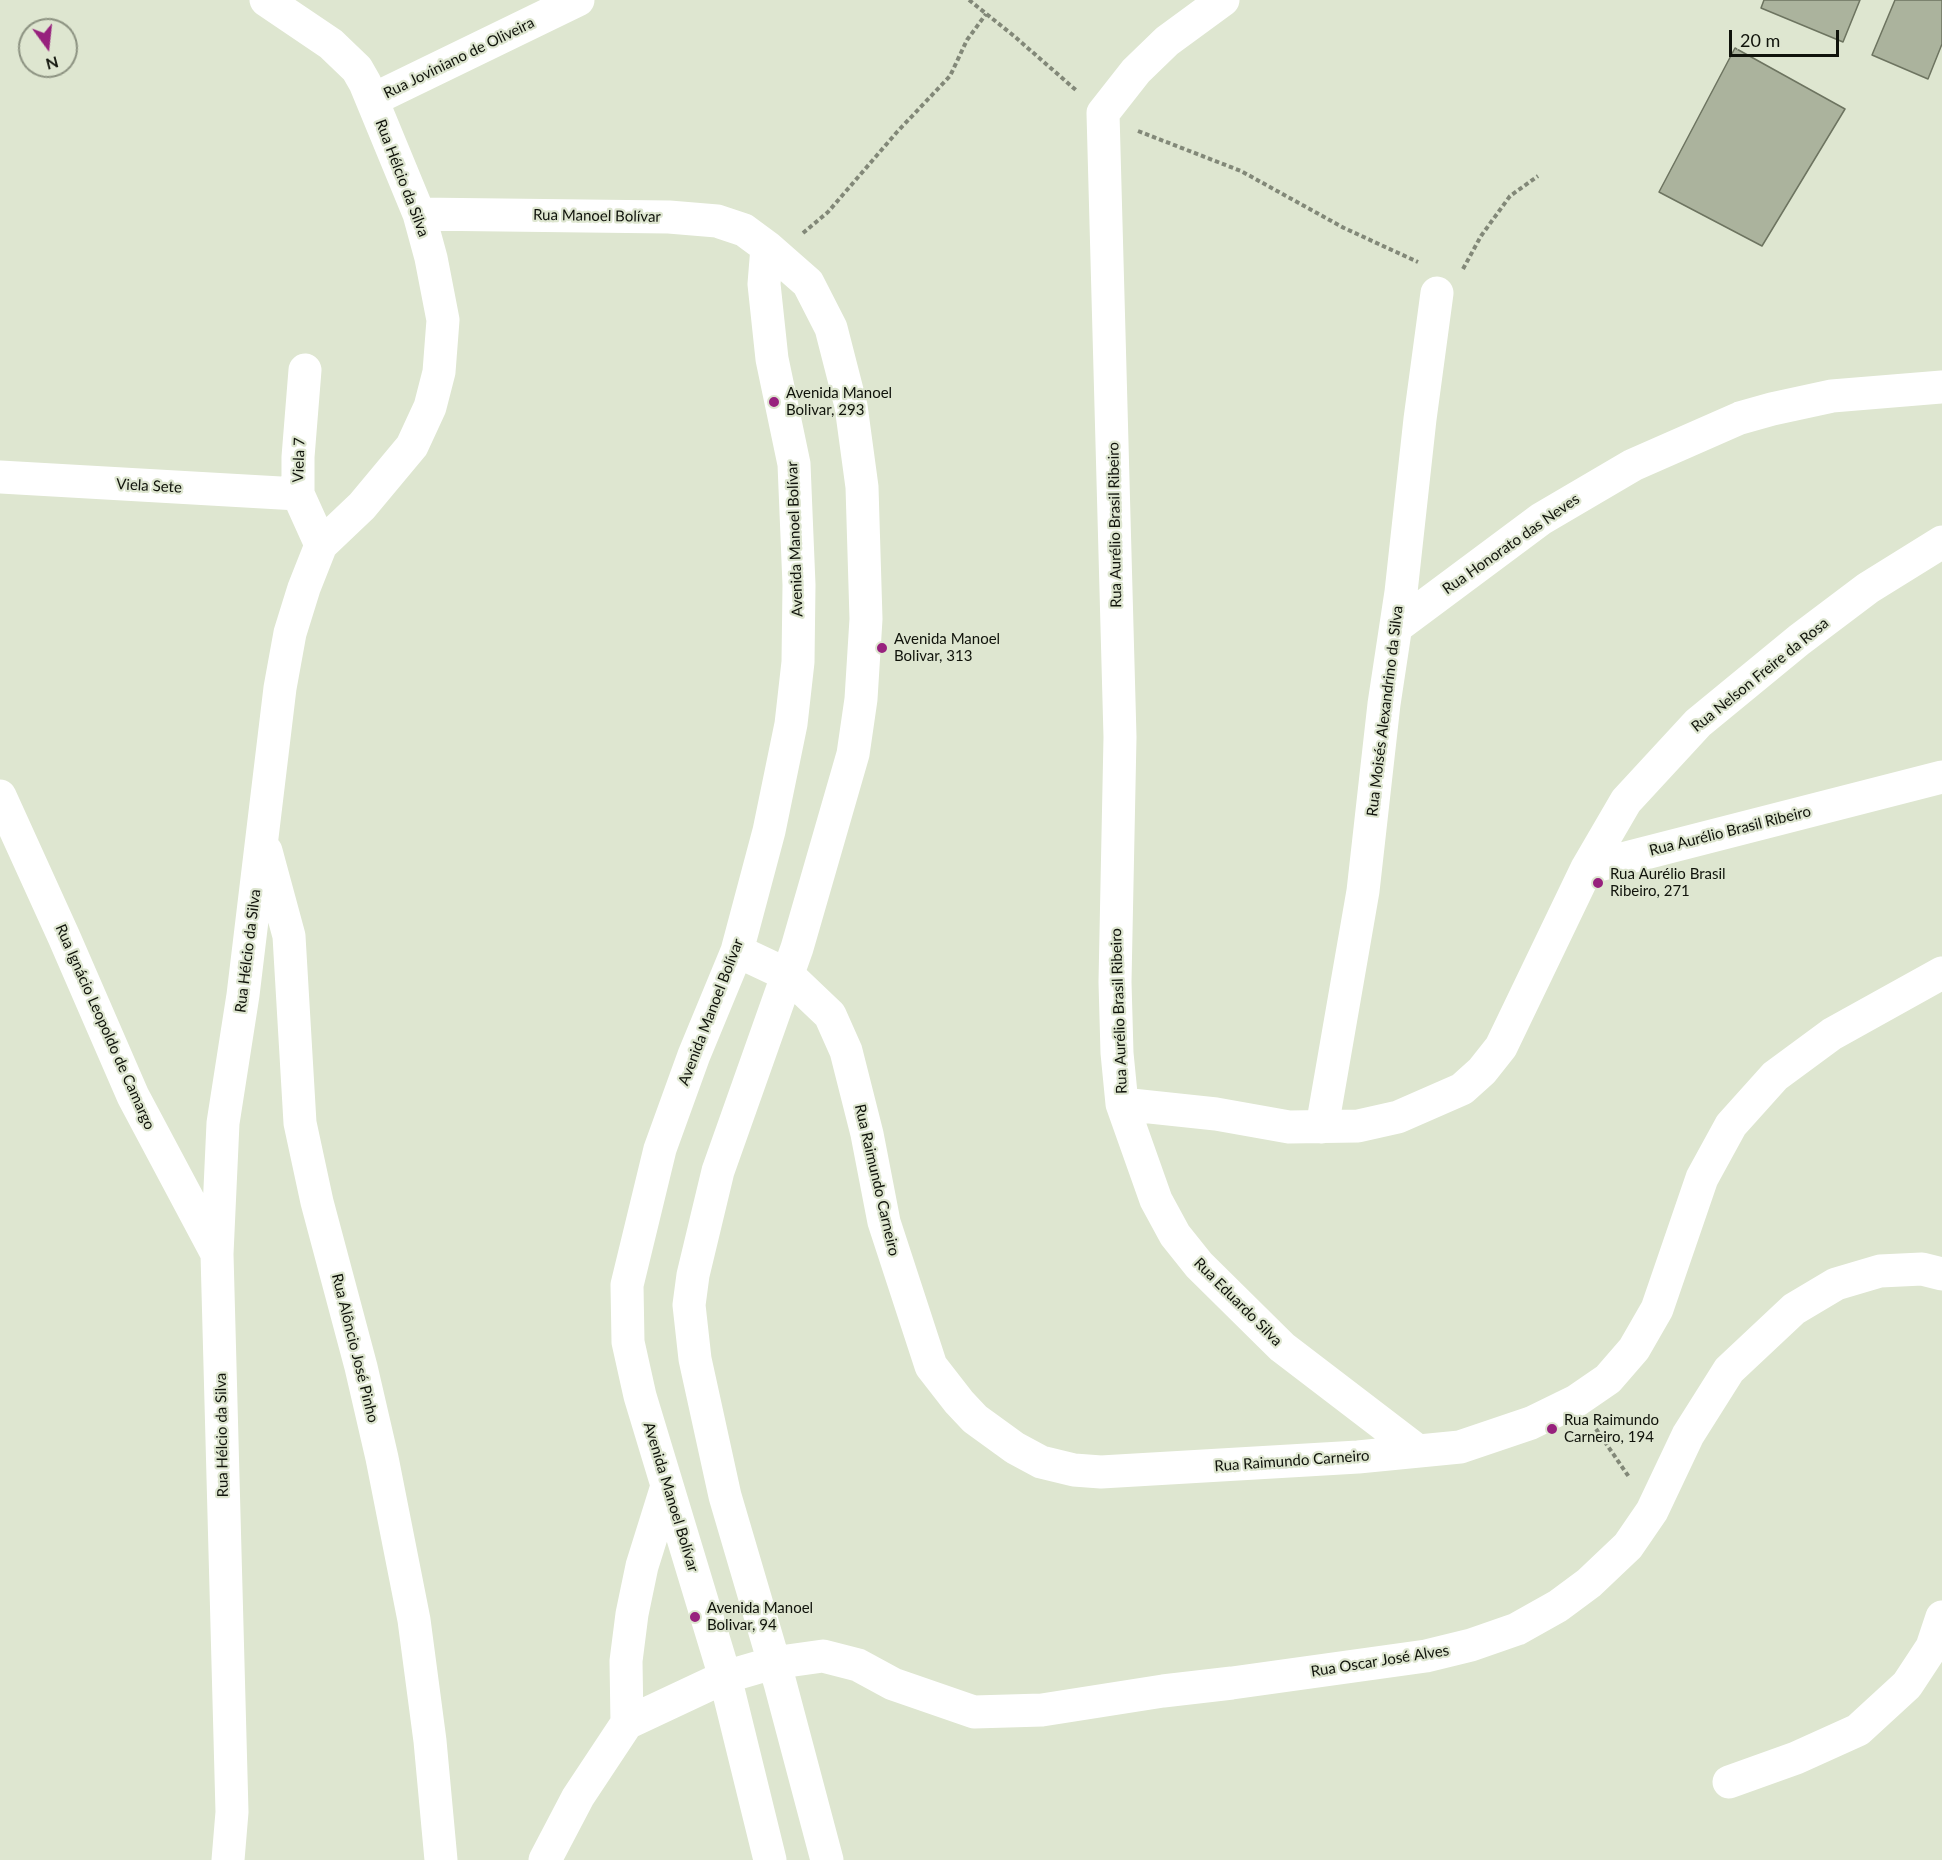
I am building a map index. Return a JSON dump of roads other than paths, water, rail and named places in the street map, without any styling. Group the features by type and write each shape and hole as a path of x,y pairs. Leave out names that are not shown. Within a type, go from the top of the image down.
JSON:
{"street":[{"name":"Rua Hélcio da Silva","path":"228,1860 232,1812 217,1254 223,1123 243,995 280,687 290,633 321,545 362,506 412,447 430,407 439,372 443,320 431,258 419,214 357,69 331,44 266,0"},
{"name":"Rua Joviniano de Oliveira","path":"372,100 578,0"},
{"name":"Rua Aurélio Brasil Ribeiro","path":"1223,0 1167,41 1136,71 1103,114 1120,737 1115,982 1122,1104 1216,1114 1288,1126 1358,1126 1398,1118 1462,1089 1482,1071 1501,1047 1587,868 1942,777"},
{"name":"Rua Manoel Bolívar","path":"419,214 669,217 717,221 744,230 767,247"},
{"name":"Avenida Manoel Bolívar","path":"767,247 764,284 772,359 794,464 799,585 798,662 791,724 769,831 737,951 694,1055 660,1149 627,1285 628,1342 640,1396 725,1677 770,1860"},
{"path":"767,247 808,283 831,328 851,406 862,487 866,619 861,699 853,754 816,886 788,975 718,1171 693,1275 689,1305 696,1359 725,1496 783,1694 827,1860"},
{"name":"Rua Moisés Alexandrino da Silva","path":"1322,1127 1363,891 1384,704 1401,592 1420,419 1437,293"},
{"name":"Viela 7","path":"305,370 298,457 298,494 321,545"},
{"name":"Rua Honorato das Neves","path":"1396,627 1541,519 1633,465 1740,418 1772,409 1832,396 1942,387"},
{"name":"Viela Sete","path":"0,477 298,494"},
{"name":"Rua Nelson Freire da Rosa","path":"1587,868 1626,801 1698,723 1799,640 1868,588 1942,542"},
{"name":"Rua Ignácio Leopoldo de Camargo","path":"0,796 133,1096 217,1254"},
{"name":"Rua Alôncio José Pinho","path":"263,838 290,936 300,1123 317,1202 382,1458 414,1620 430,1741 441,1860"},
{"name":"Rua Raimundo Carneiro","path":"737,951 788,975 830,1015 846,1051 867,1134 884,1222 931,1366 975,1419 997,1436 1041,1461 1074,1470 1101,1472 1358,1457 1460,1448 1531,1423 1576,1401 1608,1379 1634,1349 1657,1309 1702,1178 1731,1125 1775,1076 1832,1034 1942,973"},
{"name":"Rua Eduardo Silva","path":"1122,1104 1156,1200 1175,1235 1198,1265 1282,1347 1418,1451"},
{"name":"Rua Oscar José Alves","path":"627,1723 725,1677 773,1663 823,1656 858,1665 893,1684 974,1712 1042,1710 1163,1691 1426,1656 1471,1645 1517,1629 1558,1606 1589,1583 1628,1546 1652,1511 1688,1435 1729,1370 1794,1309 1836,1284 1880,1271 1922,1269 1942,1274"},
{"path":"545,1860 578,1797 627,1723 626,1661 632,1614 642,1566 667,1486"},
{"path":"1729,1782 1796,1758 1858,1730 1906,1684 1932,1647 1942,1617"}],"place":[{"name":"Avenida Manoel Bolivar, 293","path":"774,402"},
{"name":"Avenida Manoel Bolivar, 313","path":"882,648"},
{"name":"Rua Aurélio Brasil Ribeiro, 271","path":"1598,883"},
{"name":"Rua Raimundo Carneiro, 194","path":"1552,1429"},
{"name":"Avenida Manoel Bolivar, 94","path":"695,1617"}]}
